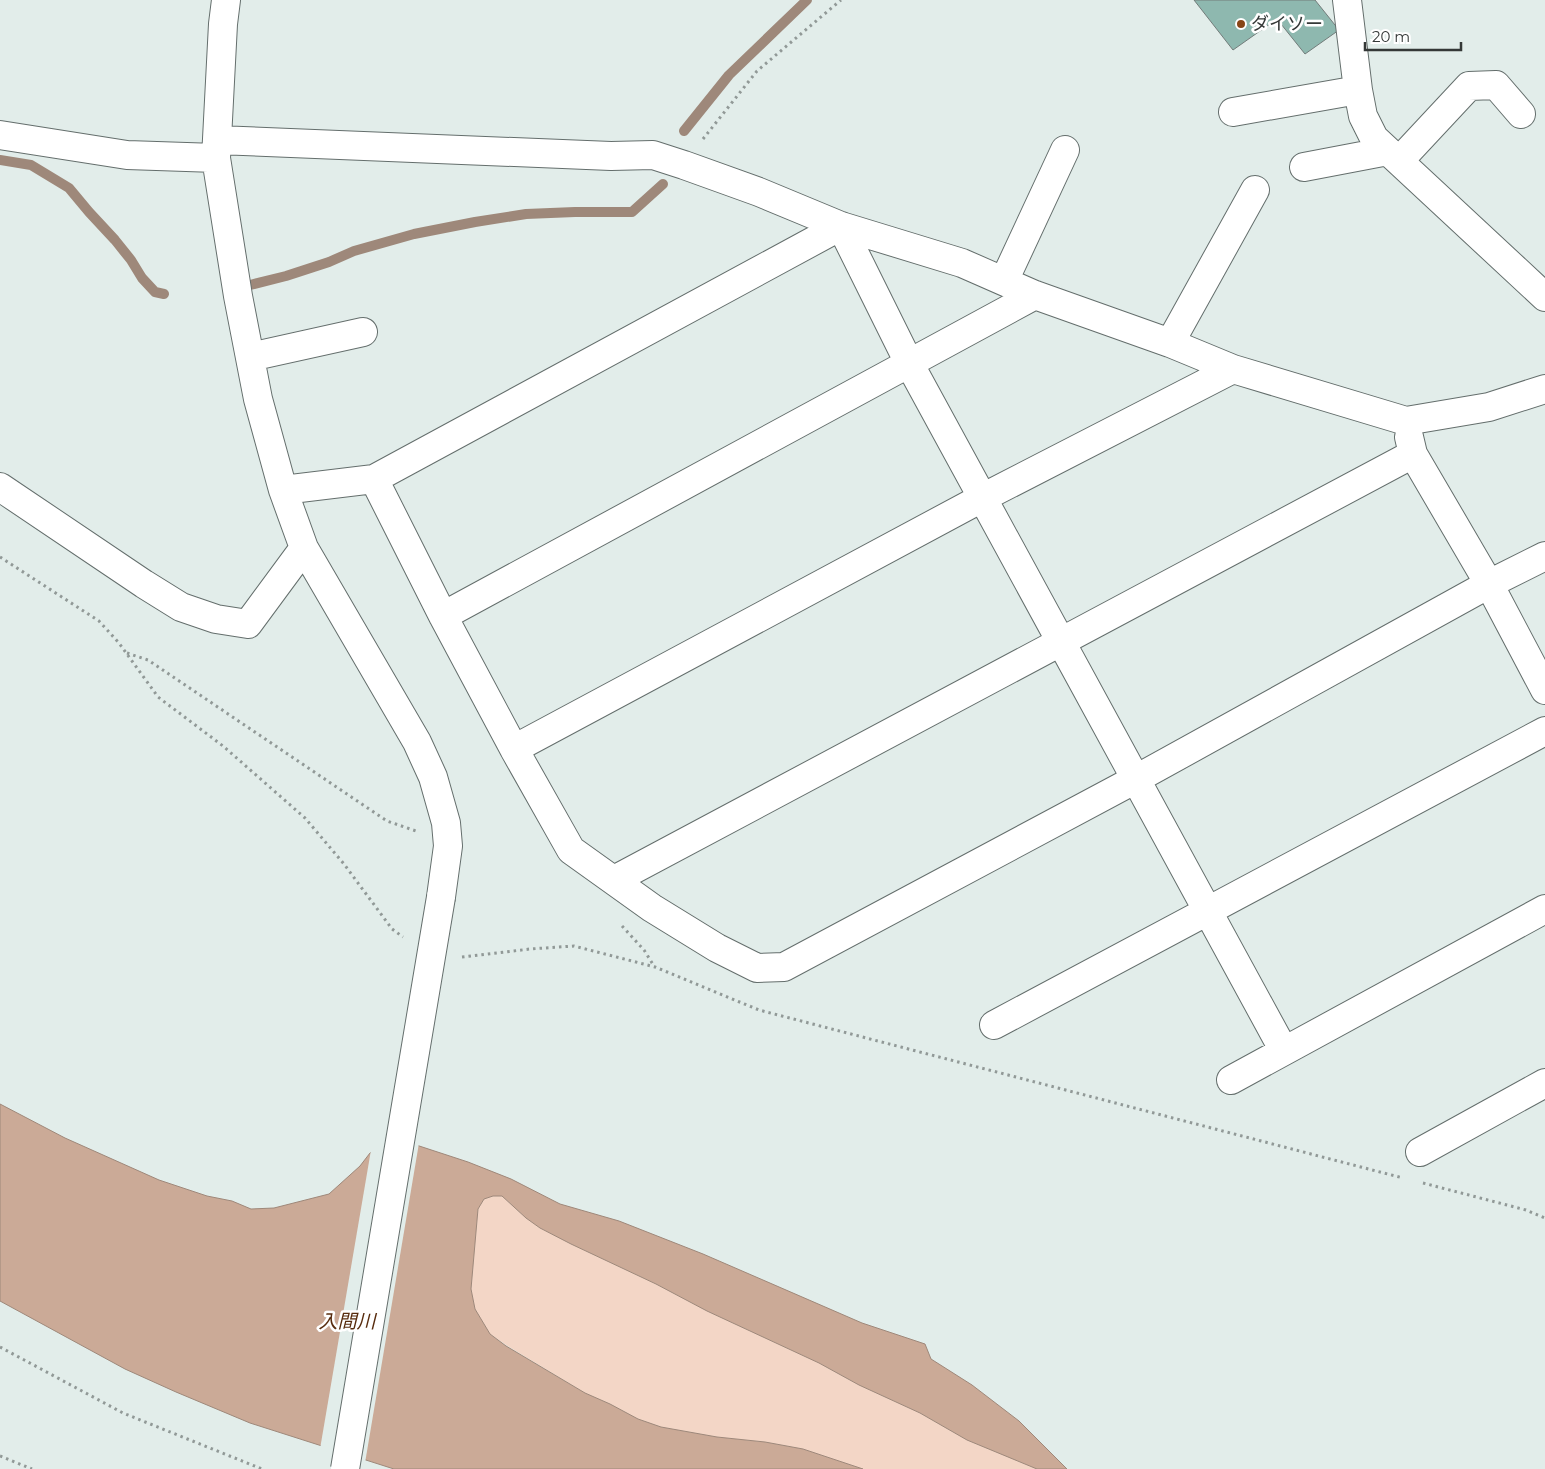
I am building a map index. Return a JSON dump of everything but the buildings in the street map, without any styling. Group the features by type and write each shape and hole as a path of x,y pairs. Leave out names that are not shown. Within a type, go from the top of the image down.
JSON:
{"street":[{"path":"226,0 223,24 217,149 238,296 258,400 283,490 304,548 417,742 433,777 446,823 448,846 442,898 345,1469"},
{"path":"1347,0 1363,116 1374,138 1545,297"},
{"path":"1304,167 1394,156 1469,86 1496,84 1520,114"},
{"path":"1233,112 1358,90"},
{"path":"0,134 127,155 217,149 611,156 653,155 759,192 841,226 962,262 1035,294 1170,343 1233,369 1406,421 1489,407 1545,389"},
{"path":"1004,281 1065,150"},
{"path":"1170,343 1255,190"},
{"path":"841,226 909,363 1284,1051"},
{"path":"283,490 374,479 841,226"},
{"path":"443,616 1035,294"},
{"path":"250,357 363,332"},
{"path":"514,749 982,498 1233,369"},
{"path":"1406,421 1413,454 1489,584 1545,690"},
{"path":"614,880 1413,454"},
{"path":"374,479 443,616 514,749 572,850 652,908 716,948 757,968 784,967 1136,780 1489,584 1545,556"},
{"path":"0,488 181,607 216,619 248,624 304,548"},
{"path":"994,1025 1545,731"},
{"path":"1231,1080 1545,908"},
{"path":"1420,1152 1545,1083"}],"path":[{"path":"684,165 757,70 841,0"},
{"path":"127,653 148,660 387,822 417,832 424,832"},
{"path":"0,1347 123,1412 262,1469"},
{"path":"0,1456 32,1469"}],"shaded area":[{"path":"502,1196 540,1228 571,1244 656,1284 707,1311 819,1363 859,1385 920,1413 967,1440 1037,1469 863,1469 803,1449 661,1427 638,1419 585,1393 490,1334 475,1309 471,1289 478,1209 484,1199"}],"water":[{"name":"入間川","path":"0,1104 65,1138 159,1180 207,1196 232,1201 251,1209 274,1208 329,1194 360,1166 370,1153 390,1142 404,1141 468,1162 511,1179 560,1204 619,1221 703,1254 862,1323 925,1344 931,1359 972,1385 1019,1421 1067,1469 1037,1469 967,1440 920,1413 707,1311 540,1228 502,1196 484,1199 478,1209 471,1289 475,1309 490,1334 506,1346 585,1393 638,1419 661,1427 803,1449 863,1469 394,1469 250,1423 125,1369 0,1301"}],"pier":[{"path":"404,1138 419,1143 365,1463 320,1449 371,1150 390,1139"}],"waterway":[{"path":"684,131 729,75 807,0"},
{"path":"0,160 31,165 69,188 115,240 142,278 155,292 164,294"},
{"path":"250,285 286,276 329,262 354,251 414,234 475,222 526,214 632,212 663,184"}],"place":[{"name":"ダイソー","path":"1241,24"}]}
